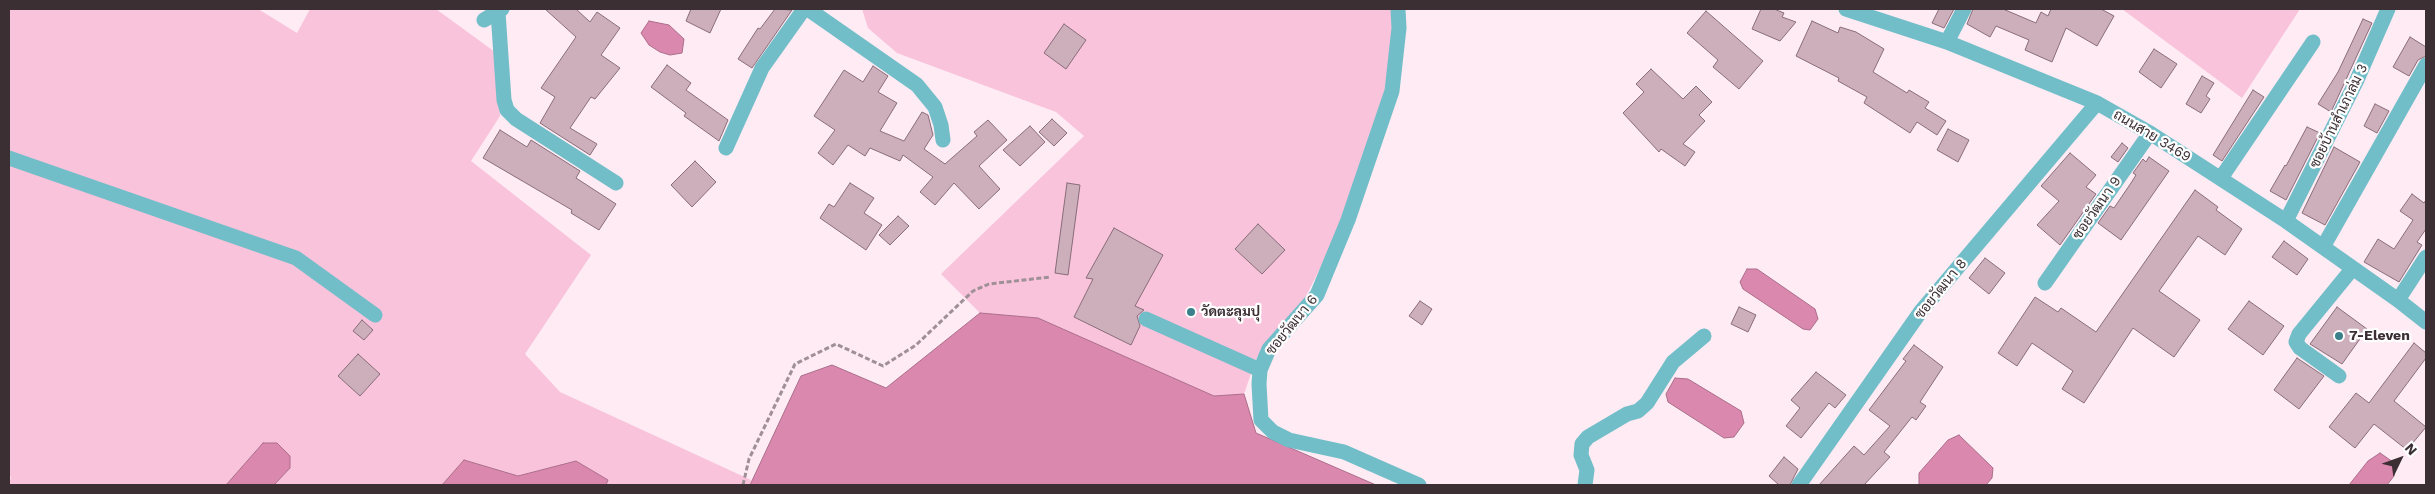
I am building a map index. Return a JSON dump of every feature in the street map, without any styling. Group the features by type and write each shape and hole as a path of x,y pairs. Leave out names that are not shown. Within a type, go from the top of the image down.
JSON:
{"street":[{"path":"726,148 762,68 806,9 917,85 935,107 941,125 943,140"},
{"name":"ซอยวัฒนา 6","path":"1398,9 1400,28 1392,91 1348,220 1318,295 1269,349 1260,370 1261,420 1273,432 1289,440 1344,452 1419,485"},
{"name":"ถนนสาย 3469","path":"1846,9 1947,42 2097,103 2150,133 2286,221 2426,322"},
{"path":"1947,42 1964,9"},
{"name":"ซอยบ้านสำเภาล่ม 3","path":"2286,221 2356,82 2388,9"},
{"path":"484,20 500,10 504,100 507,110 516,119 616,183"},
{"path":"2221,178 2313,42"},
{"path":"2323,247 2426,65"},
{"name":"ซอยวัฒนา 8","path":"1799,485 1921,311 2097,103"},
{"name":"ซอยวัฒนา 9","path":"2044,283 2150,133"},
{"path":"9,158 296,258 375,315"},
{"path":"2398,300 2426,257"},
{"path":"2339,376 2300,348 2296,342 2299,334 2353,268"},
{"path":"1146,319 1260,370"},
{"path":"1586,485 1587,470 1581,455 1582,444 1588,437 1627,414 1638,411 1647,403 1673,362 1704,336"}],"path":[{"path":"743,485 748,459 795,364 836,344 883,366 916,345 973,291 989,284 1050,277"}],"shaded area":[{"path":"9,9 258,9 297,33 310,9 436,9 495,52 500,116 471,161 591,255 525,354 560,392 751,480 750,485 606,485 608,480 576,461 518,476 464,460 442,485 274,485 290,468 263,443 226,485 9,485 11,477 9,475"},
{"path":"862,9 1393,9 1394,25 1384,96 1342,225 1303,302 1256,359 1244,394 1214,396 1038,318 980,313 941,274 1084,136 1056,112 897,53 868,28"},
{"path":"2122,9 2300,9 2242,98"},
{"path":"649,21 669,25 684,39 682,53 670,55 660,52 649,45 641,33"},
{"path":"1747,269 1757,269 1815,309 1818,319 1810,330 1803,329 1743,289 1740,282"},
{"path":"980,313 1038,318 1214,396 1244,394 1256,433 1376,485 750,485 801,376 832,365 886,388"},
{"path":"1675,378 1688,379 1741,411 1744,423 1734,437 1724,438 1668,402 1666,394"},
{"path":"1959,435 1993,468 1992,478 1986,485 1919,485 1919,473 1948,440"},
{"path":"263,443 277,443 290,456 290,468 274,485 226,485"},
{"path":"2380,453 2396,464 2394,476 2387,485 2349,485 2368,461"},
{"path":"464,460 518,476 576,461 608,480 606,485 442,485"}],"building":[{"path":"545,9 576,9 590,22 597,12 620,28 601,55 620,68 595,99 591,97 570,128 597,144 590,155 540,123 555,97 541,88 576,37"},
{"path":"691,9 721,9 710,33 686,21"},
{"path":"775,9 792,10 752,68 738,59 758,28 760,29"},
{"path":"1761,9 1774,9 1784,13 1782,17 1796,22 1780,41 1752,29"},
{"path":"1939,9 1954,9 1944,28 1932,23"},
{"path":"1973,9 2003,9 2036,23 2041,12 2048,16 2051,9 2101,9 2114,16 2097,46 2066,28 2052,62 2025,50 2029,40 1996,26 1990,37 1967,24"},
{"path":"1706,11 1763,61 1739,89 1713,67 1718,60 1687,33"},
{"path":"2363,19 2372,23 2331,112 2318,104 2338,72"},
{"path":"1812,21 1838,33 1840,27 1856,32 1884,49 1873,72 1907,93 1909,90 1929,102 1925,108 1946,121 1937,135 1917,122 1910,133 1864,103 1867,97 1838,81 1839,78 1796,56"},
{"path":"1064,24 1086,40 1066,69 1044,53"},
{"path":"2410,37 2426,47 2426,56 2418,60 2409,76 2393,67"},
{"path":"2154,49 2177,64 2161,88 2139,72"},
{"path":"667,65 691,83 686,90 728,120 719,141 684,116 686,113 651,87"},
{"path":"873,66 888,76 878,92 897,103 880,131 904,141 922,112 928,115 933,135 924,149 945,164 977,136 974,132 988,120 1007,140 979,166 1000,189 979,209 954,183 935,205 920,192 933,177 903,155 900,161 870,148 865,156 848,145 833,165 818,153 835,130 814,116 844,70 863,82"},
{"path":"1651,69 1683,99 1696,86 1712,102 1699,115 1705,121 1683,144 1695,152 1685,166 1661,149 1659,152 1623,113 1644,92 1636,84"},
{"path":"2202,76 2214,83 2206,96 2210,99 2201,113 2186,104"},
{"path":"2253,90 2264,97 2222,161 2213,155"},
{"path":"2375,104 2389,111 2377,133 2364,126"},
{"path":"1052,119 1067,133 1054,146 1039,132"},
{"path":"1030,126 1045,142 1020,166 1003,150"},
{"path":"2307,127 2320,133 2286,200 2270,191"},
{"path":"1948,129 1969,140 1958,162 1937,150"},
{"path":"500,130 527,147 531,140 580,171 576,178 616,204 599,230 571,213 572,210 483,158"},
{"path":"2122,143 2128,148 2118,162 2111,157"},
{"path":"2334,147 2360,162 2325,225 2302,213"},
{"path":"2070,153 2096,175 2086,187 2096,194 2060,245 2037,225 2059,201 2041,186"},
{"path":"2149,157 2169,171 2121,240 2098,223 2110,206 2114,208 2136,175 2133,173 2143,159 2146,162"},
{"path":"695,161 716,182 692,207 671,185"},
{"path":"850,183 874,198 864,213 882,225 866,250 820,218 829,204 834,207"},
{"path":"1067,183 1080,185 1068,275 1055,273"},
{"path":"2195,190 2218,207 2216,210 2242,229 2225,255 2198,236 2159,291 2200,320 2174,357 2133,328 2084,403 2062,389 2073,371 2032,343 2017,366 1998,353 2035,297 2058,312 2061,308 2096,332"},
{"path":"2412,194 2424,203 2426,200 2426,229 2417,242 2422,245 2399,282 2364,262 2378,239 2394,249 2413,220 2400,211"},
{"path":"898,216 909,226 890,245 879,235"},
{"path":"1258,224 1285,250 1262,274 1235,249"},
{"path":"1114,228 1163,255 1135,306 1144,310 1137,316 1140,326 1131,345 1074,317 1093,279 1086,278"},
{"path":"2284,241 2308,259 2297,275 2272,257"},
{"path":"1985,258 2005,273 1989,294 1969,278"},
{"path":"1420,301 1432,309 1422,325 1409,316"},
{"path":"2249,301 2284,326 2263,355 2228,329"},
{"path":"1739,307 1756,315 1748,332 1731,324"},
{"name":"7-Eleven","path":"2337,307 2367,329 2342,364 2310,344"},
{"path":"362,320 373,330 364,340 353,331"},
{"path":"2414,343 2426,353 2426,358 2394,401 2426,427 2407,450 2374,424 2355,448 2329,427 2356,393 2369,403"},
{"path":"1914,345 1943,367 1920,402 1926,406 1916,420 1912,417 1884,452 1890,457 1864,485 1819,485 1854,446 1864,455 1890,426 1869,410 1906,361 1903,359"},
{"path":"358,354 380,374 360,396 338,376"},
{"path":"2297,358 2324,376 2299,409 2274,390"},
{"path":"1816,372 1846,395 1835,408 1829,403 1801,438 1786,426 1800,408 1791,400"},
{"path":"1784,457 1798,469 1790,485 1779,485 1769,476"}],"place":[{"name":"วัดตะลุมปุ","path":"1191,312"},
{"name":"7-Eleven","path":"2339,336"}]}
